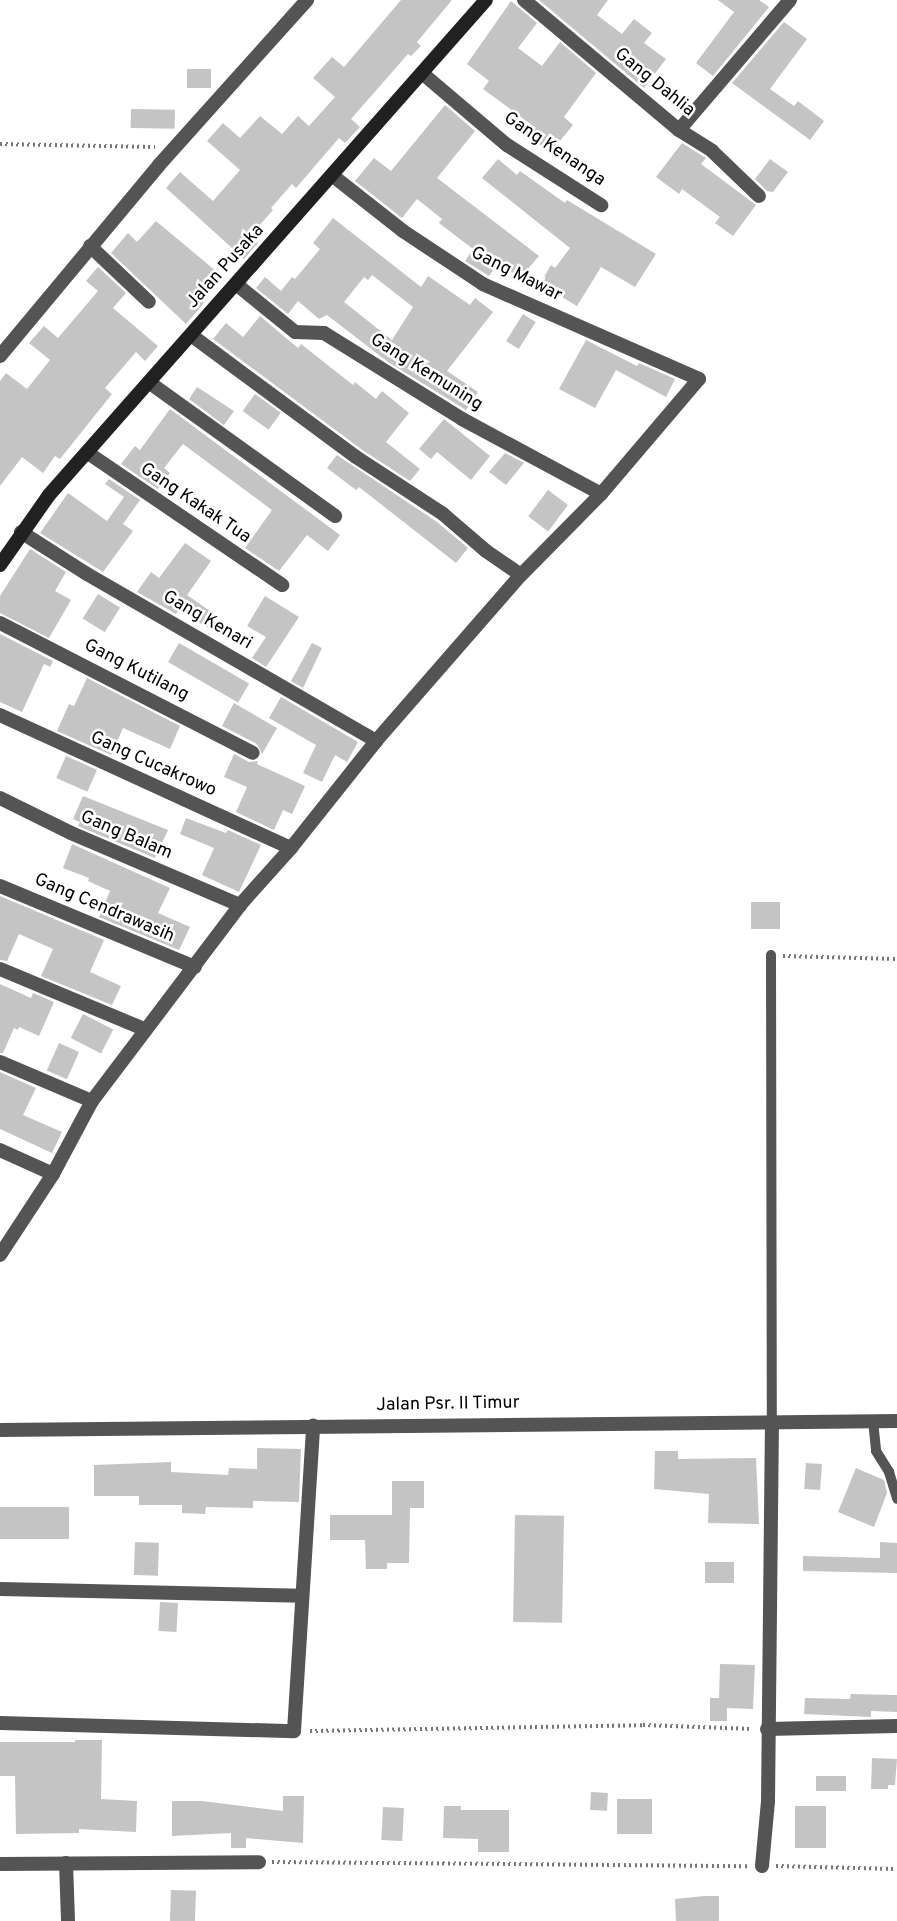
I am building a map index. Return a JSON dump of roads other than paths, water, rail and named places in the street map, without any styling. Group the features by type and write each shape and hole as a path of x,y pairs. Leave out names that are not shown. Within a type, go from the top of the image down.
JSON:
{"main road":[{"name":"Jalan Pusaka","path":"0,565 49,495 486,0"}],"street":[{"path":"0,356 175,147 307,0"},
{"name":"Gang Dahlia","path":"524,0 679,130 712,151 759,196"},
{"path":"679,130 787,1"},
{"name":"Gang Kenanga","path":"422,74 507,145 601,205"},
{"name":"Gang Mawar","path":"333,176 403,231 483,284 699,379 601,494"},
{"path":"90,246 149,302"},
{"name":"Gang Kemuning","path":"236,284 295,332 324,333 462,419 601,494"},
{"path":"191,335 356,457 443,514 486,551 521,575"},
{"path":"150,383 335,516"},
{"name":"Gang Kakak Tua","path":"88,453 282,585"},
{"path":"1,1251 52,1174 92,1101 144,1028 240,905 291,848 376,741 521,575 601,494"},
{"name":"Gang Kenari","path":"21,532 87,574 376,741"},
{"name":"Gang Kutilang","path":"0,622 253,753"},
{"name":"Gang Cucakrowo","path":"0,715 291,848"},
{"name":"Gang Balam","path":"0,797 71,833 240,905"},
{"name":"Gang Cendrawasih","path":"0,886 194,967"},
{"path":"0,968 144,1028"},
{"path":"0,1062 92,1101"},
{"path":"0,1150 52,1174"},
{"path":"762,1866 768,1801 772,1421"},
{"name":"Jalan Psr. II Timur","path":"0,1430 772,1421 897,1422"},
{"path":"0,1723 294,1731 313,1426"},
{"path":"0,1589 302,1596"},
{"path":"767,1729 897,1726"},
{"path":"0,1864 259,1862"},
{"path":"66,1863 68,1921"}],"lane":[{"path":"771,955 772,1421"},
{"path":"873,1421 876,1451 889,1472 897,1499"}]}
